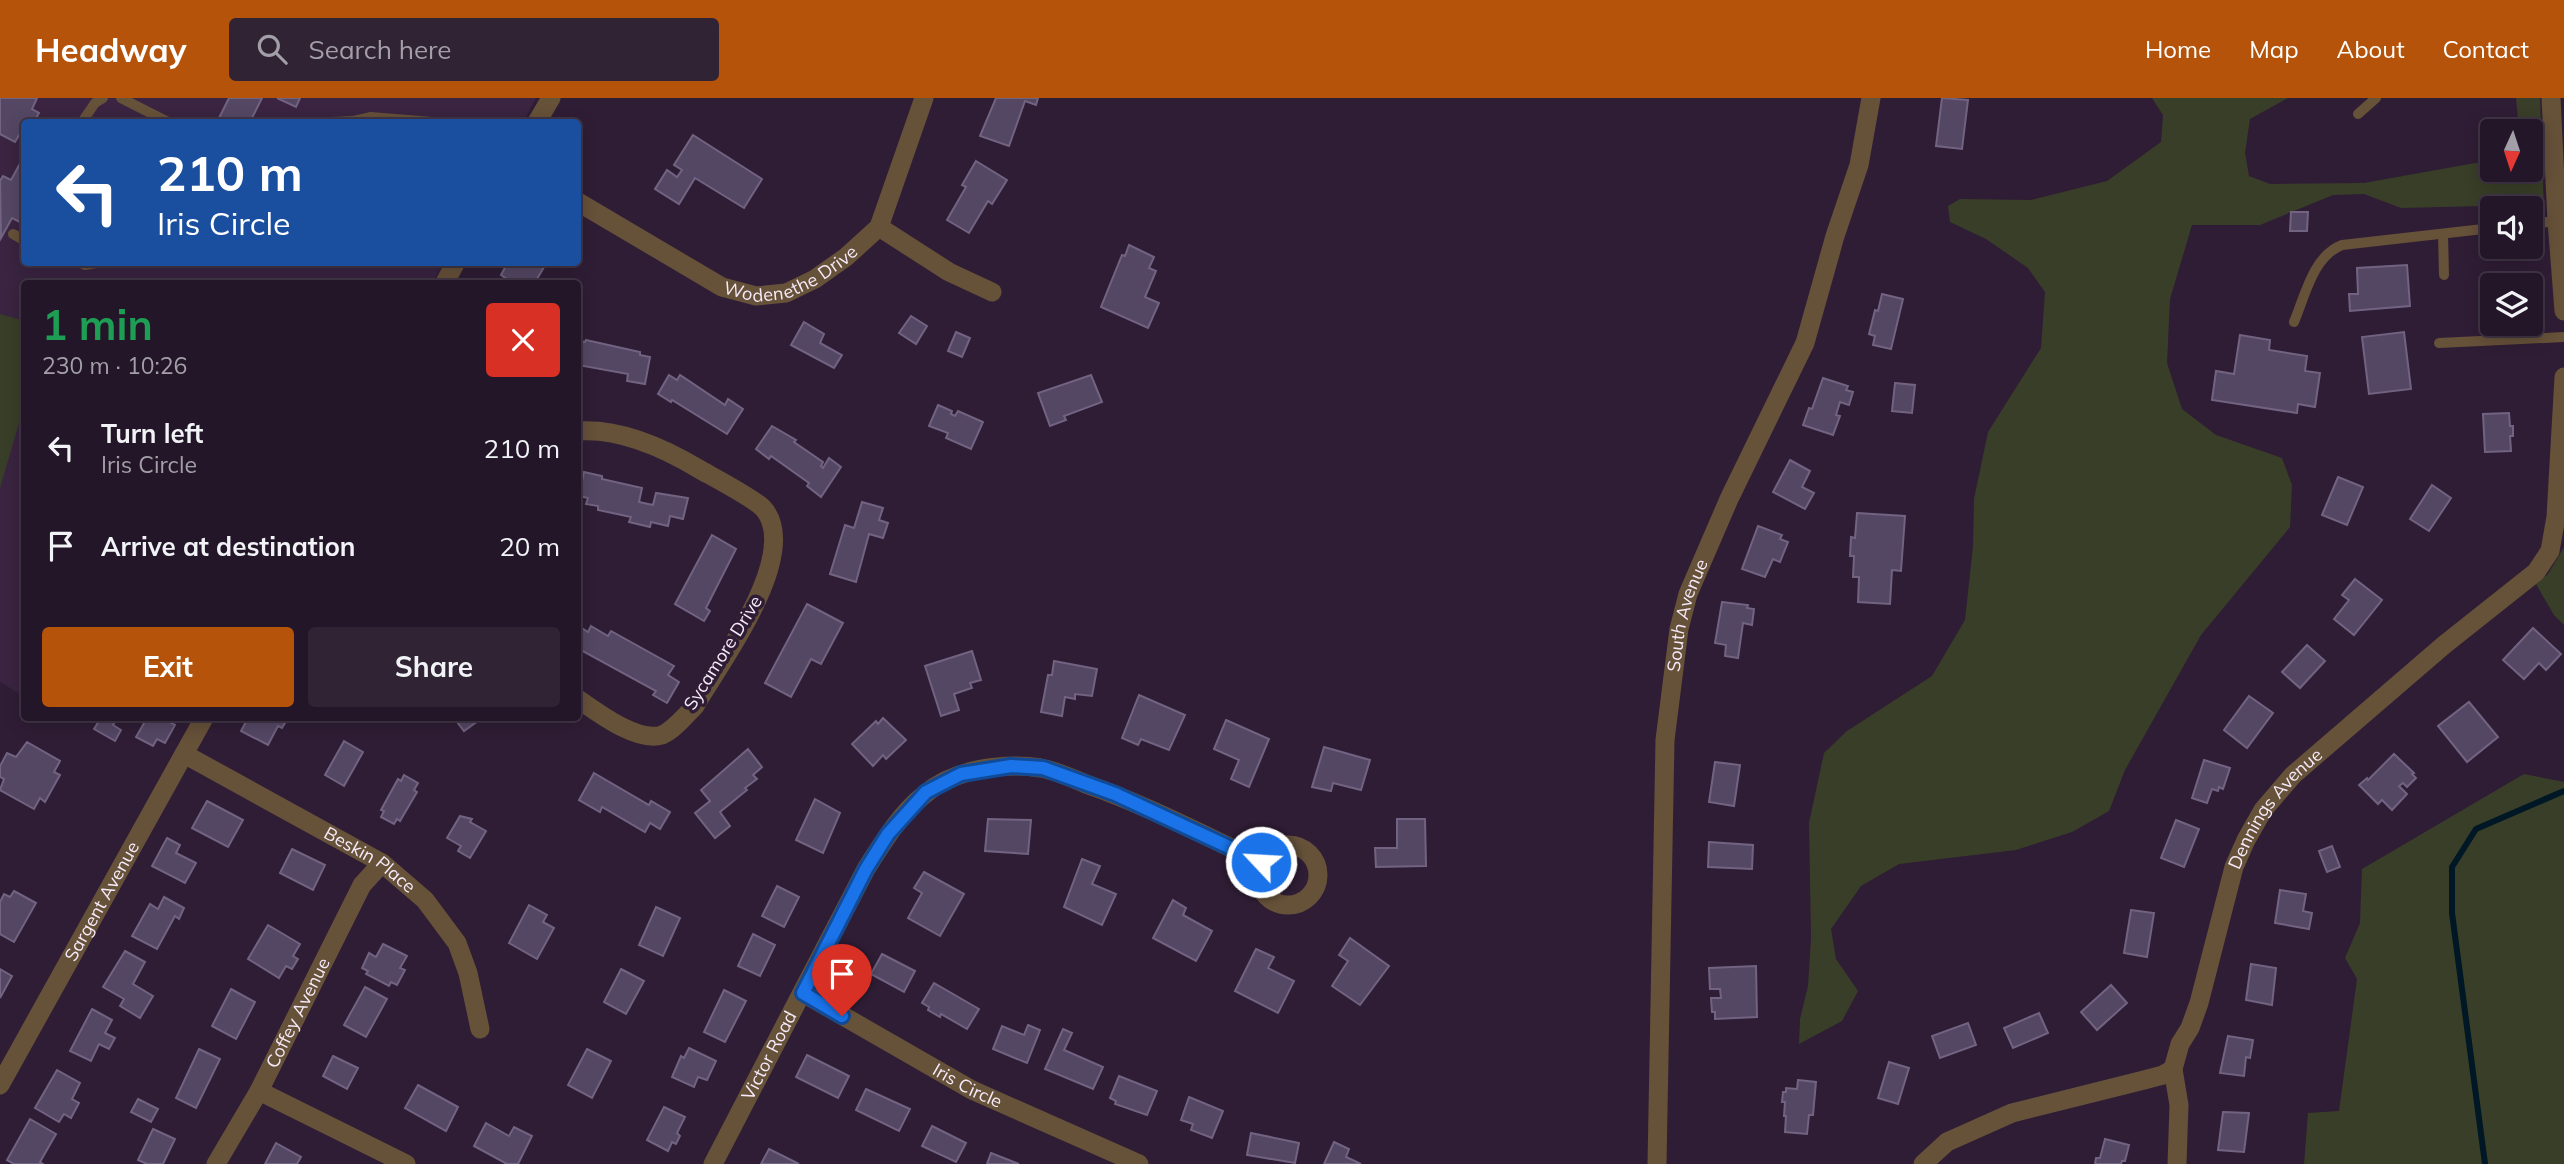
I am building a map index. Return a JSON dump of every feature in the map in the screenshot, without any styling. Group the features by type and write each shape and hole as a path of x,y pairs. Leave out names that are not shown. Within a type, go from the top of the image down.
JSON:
{"street":[{"path":"539,119 551,98"},
{"name":"Wodenethe Drive","path":"581,204 722,287 755,296 786,293 815,279 846,257 879,227 924,98"},
{"name":"South Avenue","path":"1657,1164 1665,753 1679,629 1688,594 1729,499 1805,343 1835,236 1859,165 1871,98"},
{"path":"2551,98 2564,311"},
{"path":"879,227 949,272 992,292"},
{"name":"Dennings Avenue","path":"2173,1069 2180,1044 2190,1028 2199,1003 2235,867 2263,810 2293,775 2444,645 2536,572 2543,563 2552,543 2556,517 2564,377"},
{"name":"Sycamore Drive","path":"581,431 622,436 673,453 762,507 774,527 772,559 760,597 695,706 682,719 662,734 650,735 621,728 581,701"},
{"name":"Sargent Avenue","path":"0,1085 202,721"},
{"name":"Beskin Place","path":"184,754 382,863 425,900 457,943 468,973 480,1029"},
{"name":"Victor Road","path":"713,1164 866,869 888,834 926,792 961,774 1011,766 1043,768 1115,794 1261,862"},
{"name":"Coffey Avenue","path":"216,1164 259,1091 362,885 382,863"},
{"name":"Iris Circle","path":"803,993 972,1090 1139,1164"},
{"path":"1923,1164 1947,1142 2012,1112 2163,1075 2173,1069 2179,1105 2177,1164"},
{"path":"259,1091 406,1164"}],"lane":[{"path":"84,119 95,103 103,98"},
{"path":"121,98 162,119"},
{"path":"2358,114 2376,98"},
{"path":"362,119 395,119"},
{"path":"2543,223 2557,221"},
{"path":"2294,322 2318,265 2332,248 2480,229"},
{"path":"2443,233 2444,275"},
{"path":"13,234 21,238"},
{"path":"2440,343 2564,337"}],"shaded area":[{"path":"0,98 536,98 525,119 21,119 21,266 442,266 434,280 21,280 21,695 0,682"}],"green space":[{"path":"2152,98 2288,98 2250,119 2245,153 2249,176 2270,184 2364,183 2480,162 2480,182 2543,182 2544,211 2543,196 2480,196 2480,206 2401,208 2364,194 2333,195 2260,225 2192,225 2170,299 2167,363 2182,409 2216,435 2282,458 2292,485 2290,527 2201,635 2125,770 2109,811 2072,832 2016,850 1899,864 1861,886 1831,929 1836,959 1858,991 1842,1021 1799,1044 1800,1019 1808,986 1811,938 1809,823 1824,753 1847,731 1932,676 1965,620 1973,546 1974,499 1988,432 2041,348 2045,292 2028,268 1986,239 1950,222 1948,206 1960,199 2031,200 2107,181 2161,142 2163,115"},
{"path":"2516,98 2540,98 2541,119 2518,119"},
{"path":"0,314 21,320 21,416 0,488"},
{"path":"2564,547 2564,625 2554,615 2536,584 2548,574"},
{"path":"2524,774 2564,782 2564,1164 2304,1164 2308,1113 2339,1111 2357,979 2345,958 2360,923 2362,869"}],"building":[{"path":"0,98 37,98 32,109 39,113 36,119 21,119 21,132 15,142 0,134"},
{"path":"229,98 262,98 252,119 218,119"},
{"path":"277,98 300,98 296,107"},
{"path":"996,98 1038,98 1036,105 1025,101 1009,146 980,136"},
{"path":"1942,98 1968,100 1962,149 1936,146"},
{"path":"693,135 762,179 744,208 695,178 679,204 655,189 667,170 677,177 682,170 674,165"},
{"path":"976,161 1007,180 992,204 988,201 969,233 947,220 966,187 962,185"},
{"path":"21,162 21,222 12,218 1,238 0,181 3,176 11,180"},
{"path":"2291,212 2308,212 2307,231 2290,231"},
{"path":"1129,245 1154,257 1149,268 1156,271 1145,297 1159,303 1148,328 1101,307 1122,255 1125,256"},
{"path":"2407,265 2410,306 2350,311 2349,294 2358,294 2357,268"},
{"path":"506,266 545,266 536,280 508,280 501,275"},
{"path":"1882,294 1903,299 1891,349 1873,345 1875,336 1869,334"},
{"path":"911,316 927,326 916,344 899,333"},
{"path":"804,322 824,334 820,343 842,355 834,368 791,345"},
{"path":"956,332 970,338 962,357 948,351"},
{"path":"2404,332 2411,389 2369,394 2362,337"},
{"path":"2240,335 2270,340 2269,350 2307,356 2305,371 2320,373 2315,407 2298,404 2297,413 2212,400 2216,371 2234,374"},
{"path":"586,340 640,352 640,355 650,357 645,384 627,381 628,374 581,366 581,341"},
{"path":"669,375 677,380 680,375 725,405 728,399 743,409 727,434 658,394"},
{"path":"1091,375 1102,402 1064,416 1066,420 1050,426 1038,393"},
{"path":"1823,378 1848,386 1846,390 1853,392 1849,405 1840,402 1836,415 1840,416 1833,435 1803,425"},
{"path":"1895,383 1915,385 1912,413 1892,411"},
{"path":"938,405 952,411 951,414 955,416 958,411 983,422 971,449 946,438 948,433 929,426"},
{"path":"2509,413 2510,426 2513,426 2513,436 2510,436 2511,451 2485,452 2483,414"},
{"path":"772,426 796,440 794,442 823,462 823,468 829,458 841,467 821,497 807,486 809,483 771,456 769,459 756,449"},
{"path":"1790,460 1810,471 1802,487 1814,493 1805,509 1773,492"},
{"path":"584,472 642,488 639,502 653,505 656,493 688,498 683,519 670,516 668,526 651,522 650,527 629,522 631,517 598,510 598,506 586,504 588,498 581,496"},
{"path":"2338,477 2363,487 2347,525 2322,515"},
{"path":"2432,485 2451,498 2429,531 2410,519"},
{"path":"862,502 883,508 879,520 888,523 883,538 869,534 856,582 830,574 845,525 854,528"},
{"path":"1857,513 1905,516 1901,571 1892,570 1890,604 1858,602 1859,577 1853,577 1854,556 1850,556"},
{"path":"1758,526 1782,535 1780,539 1788,542 1780,562 1773,559 1765,577 1742,569"},
{"path":"712,535 736,549 706,608 710,611 704,621 675,604"},
{"path":"2355,579 2382,600 2354,635 2334,619 2349,600 2342,595"},
{"path":"1722,602 1748,605 1747,608 1754,609 1752,625 1743,623 1738,658 1725,656 1726,645 1715,643"},
{"path":"807,604 843,623 821,664 811,659 791,697 765,683"},
{"path":"591,626 608,636 611,631 674,666 668,675 679,682 667,703 653,695 656,691 581,650 581,628 588,632"},
{"path":"2533,628 2561,654 2546,670 2539,663 2524,679 2503,660"},
{"path":"2307,645 2325,661 2300,688 2282,672"},
{"path":"972,651 981,680 970,683 972,688 954,694 959,710 941,716 925,666"},
{"path":"1054,661 1097,669 1092,696 1075,694 1075,699 1065,697 1062,716 1041,712 1048,675 1052,675"},
{"path":"1139,695 1185,715 1169,750 1141,739 1138,745 1122,738"},
{"path":"2249,696 2273,713 2247,748 2224,730"},
{"path":"2469,702 2498,737 2467,762 2438,726"},
{"path":"883,718 906,740 886,759 883,755 873,766 852,744 876,721 878,724"},
{"path":"1226,720 1269,739 1249,787 1231,779 1239,760 1214,749"},
{"path":"99,721 115,721 113,725 121,730 115,741 94,729"},
{"path":"145,721 168,721 175,725 165,743 157,739 153,746 136,737"},
{"path":"246,721 286,721 282,728 278,726 268,745 241,731"},
{"path":"456,721 478,721 464,731"},
{"path":"344,741 363,752 344,786 325,775"},
{"path":"27,742 60,761 54,772 60,775 45,802 40,798 34,809 0,790 4,779 0,777 0,766 7,753 16,757"},
{"path":"1324,747 1370,760 1361,790 1333,783 1331,791 1312,787"},
{"path":"748,749 762,767 753,775 757,779 745,788 747,790 720,812 730,826 715,838 695,813 710,801 701,790"},
{"path":"2394,754 2416,778 2407,787 2403,783 2399,786 2407,794 2392,810 2382,800 2378,804 2359,785 2367,778 2368,780"},
{"path":"2204,760 2230,768 2223,789 2212,789 2207,803 2192,798"},
{"path":"1715,762 1740,765 1734,806 1709,802"},
{"path":"594,773 649,805 651,801 670,812 660,829 650,823 645,832 602,807 600,812 579,800"},
{"path":"404,775 418,783 414,790 417,792 400,821 397,819 394,824 381,817 384,811 381,810 398,779 401,781"},
{"path":"815,799 840,813 823,853 796,840"},
{"path":"207,801 243,820 228,847 192,828"},
{"path":"460,816 472,819 470,822 486,831 470,858 458,851 461,846 447,838"},
{"path":"988,819 1031,820 1028,854 985,851"},
{"path":"1397,819 1425,819 1426,866 1376,867 1375,848 1397,848"},
{"path":"2176,820 2199,829 2184,867 2161,858"},
{"path":"167,838 180,845 176,853 196,863 185,883 152,866"},
{"path":"1709,842 1753,845 1752,869 1708,867"},
{"path":"2332,846 2340,867 2327,872 2319,851"},
{"path":"292,849 325,865 313,890 280,873"},
{"path":"1082,859 1100,866 1092,884 1116,894 1102,925 1064,907"},
{"path":"924,872 964,894 940,936 908,918 922,893 914,888"},
{"path":"777,886 799,897 784,927 762,916"},
{"path":"2280,890 2306,894 2303,911 2312,913 2309,929 2275,923"},
{"path":"14,891 36,903 14,942 0,934 0,902 4,894 10,897"},
{"path":"164,897 184,908 179,919 175,916 157,949 132,936 150,904 158,909"},
{"path":"1173,900 1186,908 1183,915 1212,931 1196,961 1153,938"},
{"path":"529,905 547,915 543,922 554,928 537,959 509,943"},
{"path":"656,907 680,918 663,956 639,945"},
{"path":"2131,910 2154,913 2147,957 2124,953"},
{"path":"268,925 300,944 293,956 298,959 292,969 286,966 279,978 248,959"},
{"path":"753,934 775,945 760,976 738,966"},
{"path":"1350,938 1389,966 1360,1005 1332,986 1348,961 1339,955"},
{"path":"383,944 407,956 400,968 405,970 397,985 391,982 389,986 366,974 368,971 362,968 369,953 376,957"},
{"path":"1256,949 1274,957 1268,968 1294,981 1278,1013 1235,991"},
{"path":"125,951 145,962 133,984 153,996 140,1018 120,1006 124,999 103,987"},
{"path":"882,954 915,971 904,992 871,974"},
{"path":"2251,964 2276,968 2272,1005 2246,1000"},
{"path":"1756,966 1757,1017 1715,1019 1711,998 1721,998 1720,989 1710,989 1709,968"},
{"path":"0,969 12,976 0,998"},
{"path":"621,969 644,981 626,1014 604,1002"},
{"path":"934,983 979,1009 967,1029 941,1014 940,1017 922,1003"},
{"path":"2111,985 2127,1003 2097,1030 2081,1012"},
{"path":"365,987 387,999 366,1037 344,1025"},
{"path":"231,989 255,1002 236,1039 212,1026"},
{"path":"724,990 746,1001 725,1042 704,1032"},
{"path":"92,1009 112,1020 105,1033 115,1038 109,1049 99,1044 91,1061 70,1051"},
{"path":"2039,1013 2048,1033 2013,1048 2004,1028"},
{"path":"1968,1023 1976,1045 1940,1058 1932,1036"},
{"path":"1028,1025 1040,1030 1027,1063 993,1049 1002,1026 1024,1035"},
{"path":"1063,1029 1072,1033 1064,1050 1103,1067 1093,1089 1045,1069"},
{"path":"2228,1036 2253,1040 2250,1058 2246,1057 2244,1076 2220,1073"},
{"path":"689,1048 716,1061 707,1080 698,1077 694,1087 672,1077 681,1056 684,1058"},
{"path":"199,1049 220,1059 196,1108 176,1098"},
{"path":"587,1049 611,1061 592,1098 568,1085"},
{"path":"807,1055 849,1076 838,1098 796,1077"},
{"path":"333,1056 358,1068 347,1089 323,1076"},
{"path":"1889,1062 1909,1068 1898,1104 1878,1098"},
{"path":"57,1070 80,1083 72,1099 79,1103 71,1118 64,1114 59,1122 35,1108"},
{"path":"1119,1076 1157,1091 1147,1115 1115,1104 1116,1101 1110,1098"},
{"path":"1798,1080 1816,1082 1813,1115 1809,1115 1807,1134 1785,1132 1783,1092 1786,1092 1786,1088 1797,1089"},
{"path":"418,1085 458,1107 446,1131 405,1108"},
{"path":"866,1089 910,1109 899,1131 856,1110"},
{"path":"1189,1097 1223,1111 1212,1138 1191,1130 1193,1124 1181,1120"},
{"path":"138,1099 158,1109 151,1122 131,1112"},
{"path":"664,1107 685,1117 677,1133 680,1136 676,1144 672,1142 668,1151 647,1140"},
{"path":"2223,1112 2249,1113 2244,1152 2218,1150"},
{"path":"30,1119 56,1134 40,1162 43,1164 14,1164 7,1160"},
{"path":"486,1123 509,1136 514,1127 532,1136 518,1164 507,1164 474,1146"},
{"path":"932,1126 966,1143 956,1162 922,1146"},
{"path":"153,1129 175,1139 163,1164 147,1164 138,1160"},
{"path":"1251,1133 1299,1143 1295,1163 1247,1155"},
{"path":"2105,1139 2129,1145 2125,1161 2121,1164 2095,1164 2096,1158 2100,1158"},
{"path":"1334,1142 1349,1149 1346,1157 1361,1164 1324,1164"},
{"path":"276,1143 301,1157 297,1164 265,1164"},
{"path":"769,1149 799,1164 761,1164"},
{"path":"991,1153 1019,1164 987,1164"}],"waterway":[{"path":"2485,1164 2452,913 2452,867 2476,829 2564,791"}],"route":[{"path":"842,1016 803,993 866,869 888,834 926,792 961,774 1011,766 1043,768 1115,794 1261,862"}]}
